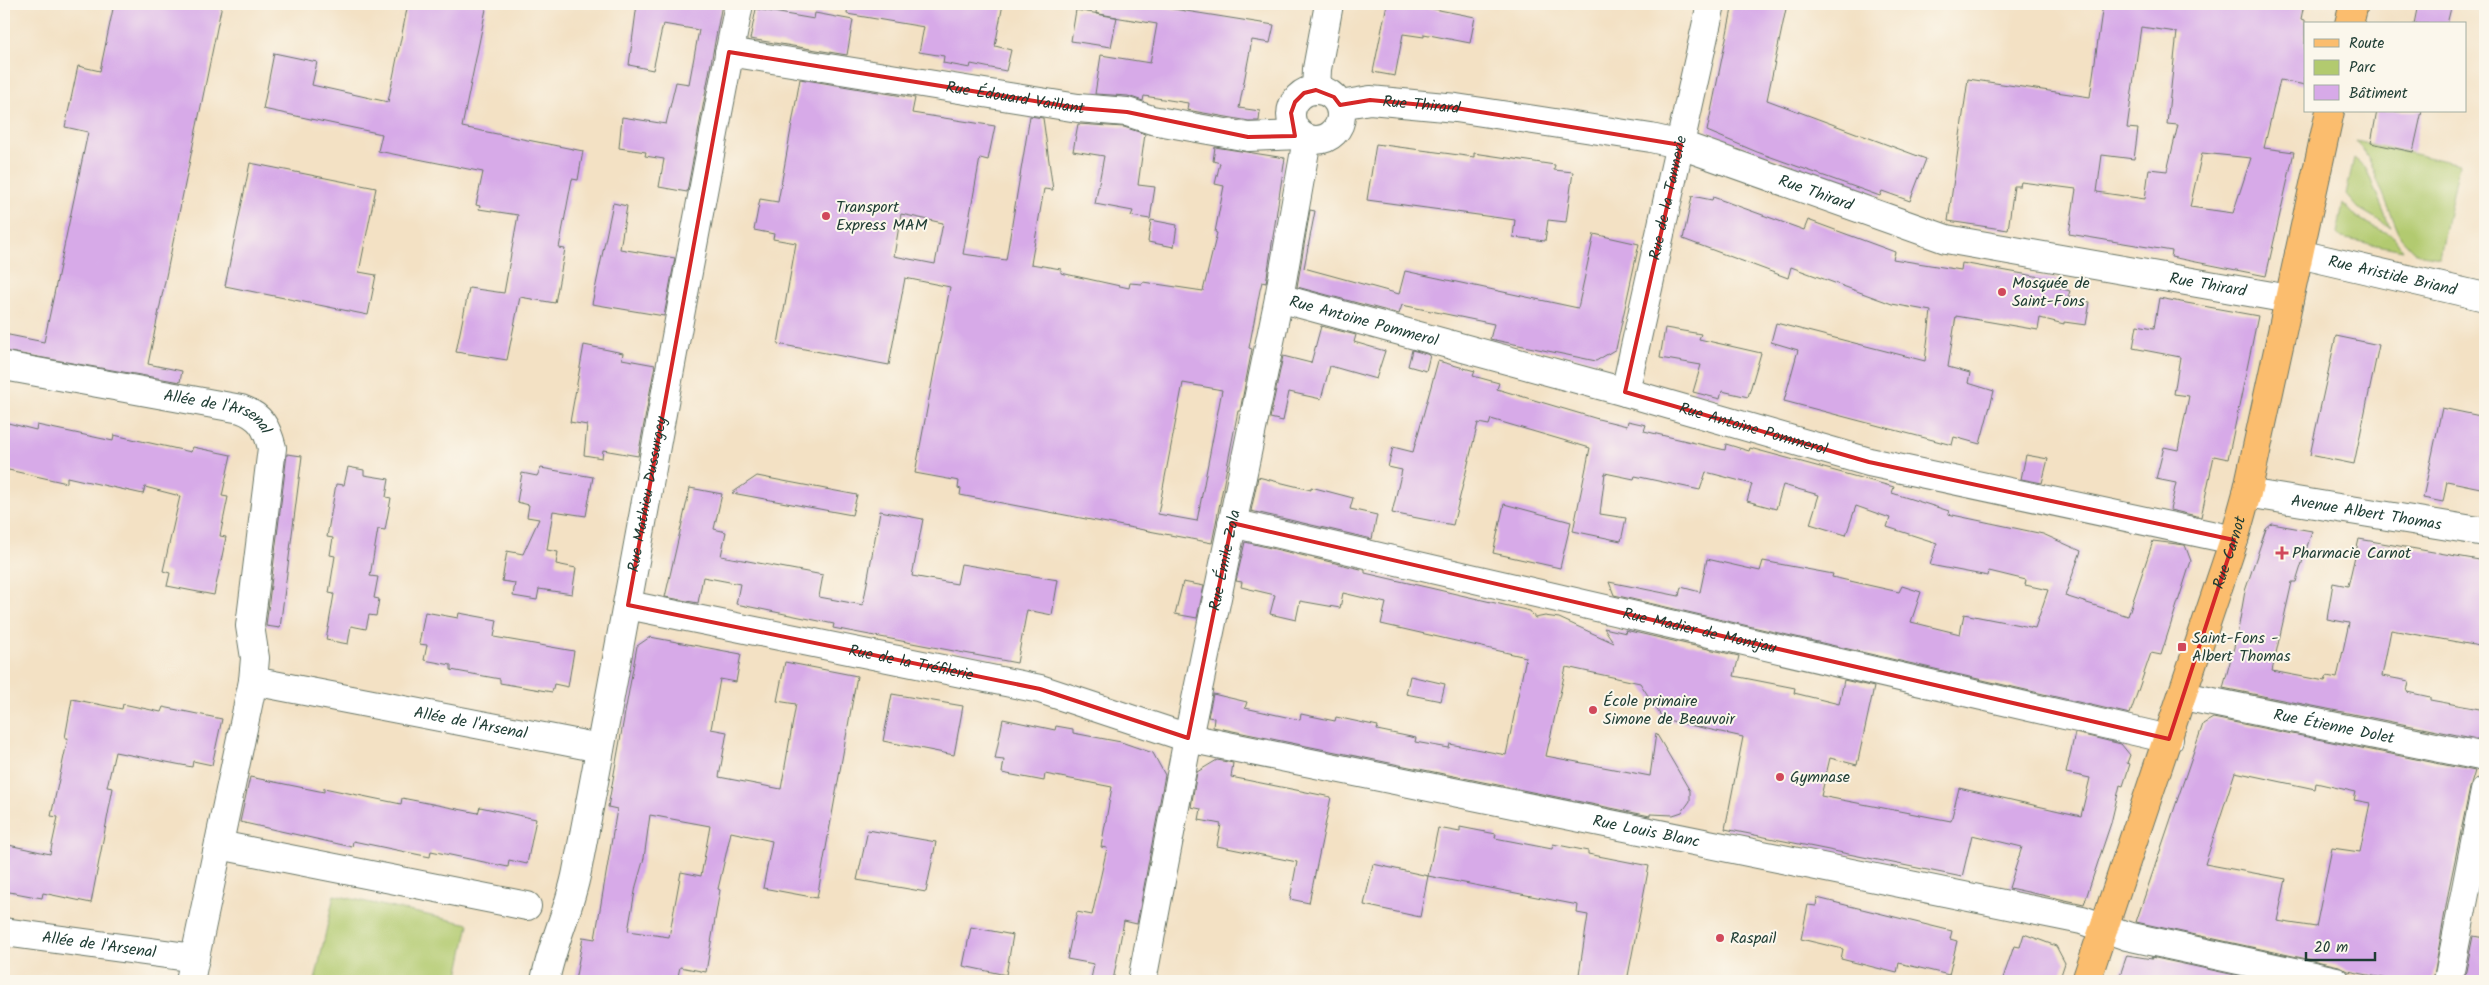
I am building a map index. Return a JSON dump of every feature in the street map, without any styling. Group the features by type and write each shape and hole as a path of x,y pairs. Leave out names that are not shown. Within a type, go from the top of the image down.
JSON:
{"main road":[{"path":"2350,22 2354,4"},
{"name":"Rue Carnot","path":"2086,981 2169,739 2234,540 2247,493 2330,112"}],"street":[{"name":"Rue Mathieu Dussurgey","path":"544,981 548,962 572,897 739,4"},
{"path":"1316,90 1317,69 1330,4"},
{"name":"Rue de la Tannerie","path":"1626,392 1711,4"},
{"name":"Rue Édouard Vaillant","path":"729,52 1078,108 1127,112 1152,120 1248,137 1304,137"},
{"path":"1316,90 1325,92 1334,97 1340,106 1341,117 1338,128 1330,137 1319,141 1304,137 1293,125 1291,113 1295,102 1304,93 1316,90"},
{"name":"Rue Thirard","path":"1340,106 1370,100 1456,108 1642,136 1681,145 1946,239 2289,299"},
{"name":"Rue Émile Zola","path":"1142,981 1188,738 1279,298 1304,137"},
{"name":"Rue Aristide Briand","path":"2299,254 2485,297"},
{"name":"Rue Antoine Pommerol","path":"1279,298 1626,392 1869,462 2234,540"},
{"name":"Allée de l'Arsenal","path":"4,366 241,409 254,413 267,429 272,448 250,626 255,658 253,681 193,969 4,932"},
{"name":"Avenue Albert Thomas","path":"2247,493 2485,532"},
{"name":"Rue Madier de Montjau","path":"1232,523 2169,739"},
{"name":"Rue de la Tréfilerie","path":"628,605 1040,689 1188,738"},
{"name":"Allée de l'Arsenal","path":"253,681 600,748"},
{"name":"Rue Étienne Dolet","path":"2183,696 2485,757"},
{"name":"Rue Louis Blanc","path":"1188,738 2082,920 2127,936 2279,976 2336,981"},
{"path":"2448,981 2485,791"},
{"path":"219,845 527,906"}],"highlighted area":[{"path":"729,52 1078,108 1127,112 1248,137 1295,136 1291,113 1295,102 1304,93 1316,90 1334,97 1340,105 1370,100 1456,108 1681,145 1625,392 1869,462 2234,540 2169,739 1232,523 1188,738 1040,689 628,605"}],"green space":[{"path":"2356,141 2459,164 2440,257 2416,253 2400,236 2369,159"},
{"path":"2354,158 2366,168 2390,227 2358,208 2346,194"},
{"path":"2343,203 2356,217 2394,237 2403,250 2341,238 2337,234"},
{"path":"334,895 469,924 457,981 315,981"}],"building":[{"path":"114,4 222,4 148,364 182,371 180,382 4,351 4,334 44,342 88,132 65,127 78,66 100,71"},
{"path":"408,4 487,4 462,127 583,151 578,180 572,179 559,248 565,249 555,303 520,297 507,360 456,352 469,288 504,293 518,215 479,209 480,206 476,205 483,172 378,151 382,134 263,109 274,53 317,62 312,85 388,102"},
{"path":"637,4 722,4 687,192 659,187 664,159 645,156 646,152 619,148 622,117 666,124 676,82 689,84 699,30 663,24 653,70 629,65"},
{"path":"848,4 1003,4 995,46 1011,50 1006,71 971,64 970,68 943,63 944,56 919,52 924,27 847,14"},
{"path":"1097,4 1142,4 1274,25 1270,43 1252,40 1239,108 1260,111 1259,121 1249,121 1187,110 1188,103 1144,96 1143,101 1128,96 1095,94 1101,55 1150,63 1157,24 1096,14"},
{"path":"1387,4 1430,4 1429,8 1475,17 1470,43 1424,34 1424,37 1403,34 1395,76 1373,72"},
{"path":"1733,4 1787,4 1767,100 1926,159 1910,201 1882,191 1880,196 1757,152 1707,131"},
{"path":"2103,4 2304,4 2301,19 2305,20 2304,85 2280,80 2264,148 2294,152 2266,276 2171,257 2172,251 2069,234 2076,189 2021,182 2020,186 2014,186 2008,230 1948,221 1968,79 2090,97","holes":["2141,27 2177,32 2167,124 2178,125 2167,171 2149,169 2145,199 2097,192 2102,155 2134,159 2138,129 2127,128","2202,153 2251,158 2233,213 2190,207"]},
{"path":"2418,4 2452,4 2448,22 2414,22"},
{"path":"756,9 814,19 815,13 853,20 847,55 750,39"},
{"path":"1076,10 1117,17 1111,47 1071,41"},
{"path":"800,79 915,98 912,113 995,126 988,160 980,158 963,254 1006,260 1030,116 1043,118 1053,190 1044,189 1031,264 1061,269 1061,273 1129,288 1130,283 1142,284 1143,282 1203,291 1217,233 1215,232 1224,186 1215,184 1220,163 1213,161 1215,147 1285,158 1266,283 1262,282 1260,290 1249,348 1252,349 1212,543 960,495 959,481 915,473 950,287 905,278 889,365 778,344 796,243 773,239 774,234 754,230 760,199 778,202","holes":["901,214 943,223 935,264 894,256","1183,383 1222,390 1197,521 1158,514"]},
{"path":"2377,112 2422,112 2413,152 2371,143"},
{"path":"1078,124 1124,127 1145,134 1138,185 1155,187 1150,219 1131,216 1133,211 1095,204 1104,156 1073,151"},
{"path":"1376,144 1474,157 1474,153 1555,165 1554,170 1573,172 1566,222 1548,220 1545,241 1513,237 1515,220 1367,200"},
{"path":"250,163 376,188 359,272 376,275 368,315 225,286"},
{"path":"1692,196 1712,200 1713,197 1804,230 1808,220 1895,252 1893,259 1961,270 1962,263 2057,280 2056,287 2070,291 2068,297 2090,302 2086,325 2064,322 2064,324 2040,318 2038,330 1956,316 1948,367 1970,373 1968,383 1994,391 1980,444 1954,437 1952,445 1784,401 1798,350 1771,342 1776,323 1925,361 1931,311 1892,304 1791,267 1788,278 1683,239"},
{"path":"613,203 627,206 620,249 675,258 664,316 592,304"},
{"path":"1310,210 1315,211 1304,268 1399,294 1405,271 1578,308 1594,234 1639,244 1616,349 1596,361 1490,339 1494,324 1402,305 1399,314 1297,287"},
{"path":"1151,220 1177,225 1174,247 1148,242"},
{"path":"2159,298 2258,316 2228,459 2214,456 2201,517 2170,510 2176,483 2156,479 2164,447 2178,450 2189,396 2174,394 2180,357 2133,348 2137,325 2154,328"},
{"path":"1321,326 1356,335 1354,342 1385,351 1376,379 1330,366 1321,399 1289,392 1283,421 1270,418 1283,356 1311,363"},
{"path":"1665,328 1701,334 1699,339 1761,353 1748,397 1722,391 1720,399 1693,392 1701,365 1660,358"},
{"path":"2336,336 2379,345 2354,464 2310,455"},
{"path":"584,345 623,353 622,359 655,365 638,456 603,450 602,458 584,455 587,425 570,422"},
{"path":"1412,350 1430,355 1426,371 1408,366"},
{"path":"1438,361 1475,371 1473,376 1499,383 1497,389 1598,419 1627,426 1628,421 1646,425 1644,431 1725,450 1726,444 1749,451 1750,448 1894,487 1892,493 1949,511 1948,514 2043,534 2081,551 2065,596 2128,616 2153,541 2185,545 2191,561 2161,655 2151,653 2130,714 1614,595 1609,582 1679,596 1681,587 1700,592 1707,559 1760,571 1763,561 1833,574 1832,577 1899,592 1902,586 1921,592 1911,622 1960,634 1964,614 2035,628 2048,590 2025,585 2026,580 1989,571 1988,576 1930,565 1937,543 1887,527 1890,518 1856,506 1846,535 1810,524 1819,495 1783,485 1776,509 1747,501 1752,484 1706,472 1700,490 1635,476 1634,479 1605,473 1600,514 1626,518 1621,541 1573,531 1590,448 1491,419 1489,425 1478,423 1453,525 1392,513 1402,470 1388,467 1393,447 1413,452"},
{"path":"2442,408 2485,417 2485,489 2447,481 2443,502 2423,498"},
{"path":"4,422 36,430 37,425 113,441 114,435 191,452 193,447 231,455 222,496 228,497 220,536 226,537 214,595 167,586 170,573 163,571 180,496 145,487 143,494 67,477 67,483 4,469"},
{"path":"287,454 302,456 280,628 266,626"},
{"path":"2026,455 2048,459 2042,483 2021,479"},
{"path":"348,467 364,470 364,475 389,479 386,497 391,498 385,530 378,529 370,576 378,577 374,598 379,599 376,616 369,615 366,629 351,626 348,644 326,640 334,594 329,593 335,556 330,555 333,538 327,537 336,484 344,485"},
{"path":"541,468 593,477 586,516 553,511 547,550 558,552 556,564 576,568 572,594 539,589 537,600 513,596 515,583 502,581 507,551 523,554 539,519 527,517 529,505 517,502 522,473 537,476"},
{"path":"757,476 857,495 852,515 732,493"},
{"path":"1258,477 1311,490 1311,487 1353,498 1350,509 1377,515 1372,539 1251,511"},
{"path":"690,488 722,494 714,529 726,532 721,556 823,575 819,597 863,605 880,511 923,519 912,576 957,584 961,564 1058,580 1052,615 1027,610 1017,663 833,628 834,624 736,604 740,584 703,577 698,603 665,597"},
{"path":"1504,504 1571,522 1560,568 1493,553"},
{"path":"2272,524 2312,531 2296,582 2292,582 2272,671 2325,681 2327,676 2337,678 2349,623 2327,619 2333,583 2348,586 2359,539 2485,561 2485,647 2391,630 2382,676 2409,681 2407,692 2430,697 2430,700 2485,710 2482,740 2223,688 2237,636 2245,591 2266,529"},
{"path":"1245,542 1365,570 1365,573 1530,611 1535,618 1545,616 1559,618 1614,643 1604,628 1626,633 1625,630 1739,656 1734,676 1795,688 1794,693 1839,704 1844,680 1874,687 1857,765 1830,758 1821,796 1951,821 1959,788 2081,816 2090,778 2066,773 2075,733 2121,744 2130,755 2127,763 2130,764 2123,786 2120,785 2111,823 2084,904 2009,888 2022,847 1972,835 1962,877 1725,829 1743,737 1663,719 1640,683 1566,667 1546,756 1650,776 1656,733 1690,791 1690,801 1682,812 1673,815 1650,814 1650,816 1213,727 1214,718 1208,717 1213,694 1247,702 1245,708 1300,720 1301,714 1335,721 1336,717 1378,726 1377,730 1416,738 1415,742 1449,748 1450,744 1506,755 1526,657 1381,624 1386,603 1343,593 1340,608 1300,601 1296,620 1270,614 1275,595 1241,587 1242,582 1236,581"},
{"path":"1183,582 1204,586 1197,618 1175,614"},
{"path":"425,612 458,618 459,613 497,620 494,637 574,651 568,687 554,684 552,692 500,683 500,679 451,670 451,665 424,660 427,645 419,644"},
{"path":"650,637 741,654 736,682 720,679 711,729 727,732 719,777 781,789 796,704 777,701 785,662 857,676 817,898 763,888 772,841 731,832 718,889 720,890 706,972 680,967 677,981 575,981 583,937 595,939 617,809 608,807 637,646","holes":["650,815 710,826 701,876 681,872 669,937 628,931 636,886 644,858"]},
{"path":"1410,676 1445,684 1441,701 1406,694"},
{"path":"892,694 963,706 954,755 883,741"},
{"path":"72,699 122,709 123,704 161,712 163,707 222,719 212,765 193,761 192,767 115,752 107,787 113,788 91,903 43,893 42,898 4,891 4,844 50,854 58,817 51,816 68,738 65,738"},
{"path":"2213,718 2475,771 2449,889 2433,981 2398,981 2348,971 2339,966 2136,922 2203,724","holes":["2235,772 2315,789 2316,783 2356,792 2354,800 2370,803 2360,852 2332,848 2316,927 2277,921 2286,879 2205,864"]},
{"path":"1003,719 1055,730 1056,726 1073,729 1073,733 1121,742 1153,753 1165,775 1137,924 1124,921 1113,981 1091,979 1094,964 1067,959 1077,912 1092,915 1107,848 1101,847 1112,787 1045,774 1044,781 1002,773 1004,760 995,759"},
{"path":"1217,760 1233,763 1231,777 1331,797 1309,903 1290,899 1297,862 1217,846 1221,824 1199,820 1201,809 1191,807 1197,772"},
{"path":"250,777 324,792 324,788 401,804 402,798 478,813 480,807 536,819 527,864 509,860 508,867 431,851 430,857 353,841 352,847 240,822"},
{"path":"1460,827 1496,834 1495,838 1552,849 1553,844 1588,851 1588,854 1649,866 1627,981 1578,981 1588,915 1577,913 1578,905 1428,876 1438,828 1460,832"},
{"path":"868,830 936,842 926,892 857,880"},
{"path":"1373,864 1428,876 1420,917 1364,905"},
{"path":"1817,898 1952,931 1950,939 1957,941 1949,975 1899,963 1897,973 1841,959 1843,949 1801,939 1808,905 1816,906"},
{"path":"971,927 1013,935 1006,975 963,966"},
{"path":"2024,934 2056,946 2065,963 2059,981 2002,981 2014,946 2020,947"},
{"path":"2473,936 2485,938 2485,981 2464,981"},
{"path":"2127,955 2152,959 2151,957 2263,981 2118,981"}],"place":[{"name":"Transport Express MAM","path":"826,216"},
{"name":"Mosquée de Saint-Fons","path":"2002,292"},
{"name":"Pharmacie Carnot","path":"2282,553"},
{"name":"Saint-Fons - Albert Thomas","path":"2182,647"},
{"name":"École primaire Simone de Beauvoir","path":"1593,710"},
{"name":"Gymnase","path":"1780,777"},
{"name":"Raspail","path":"1720,938"}]}
